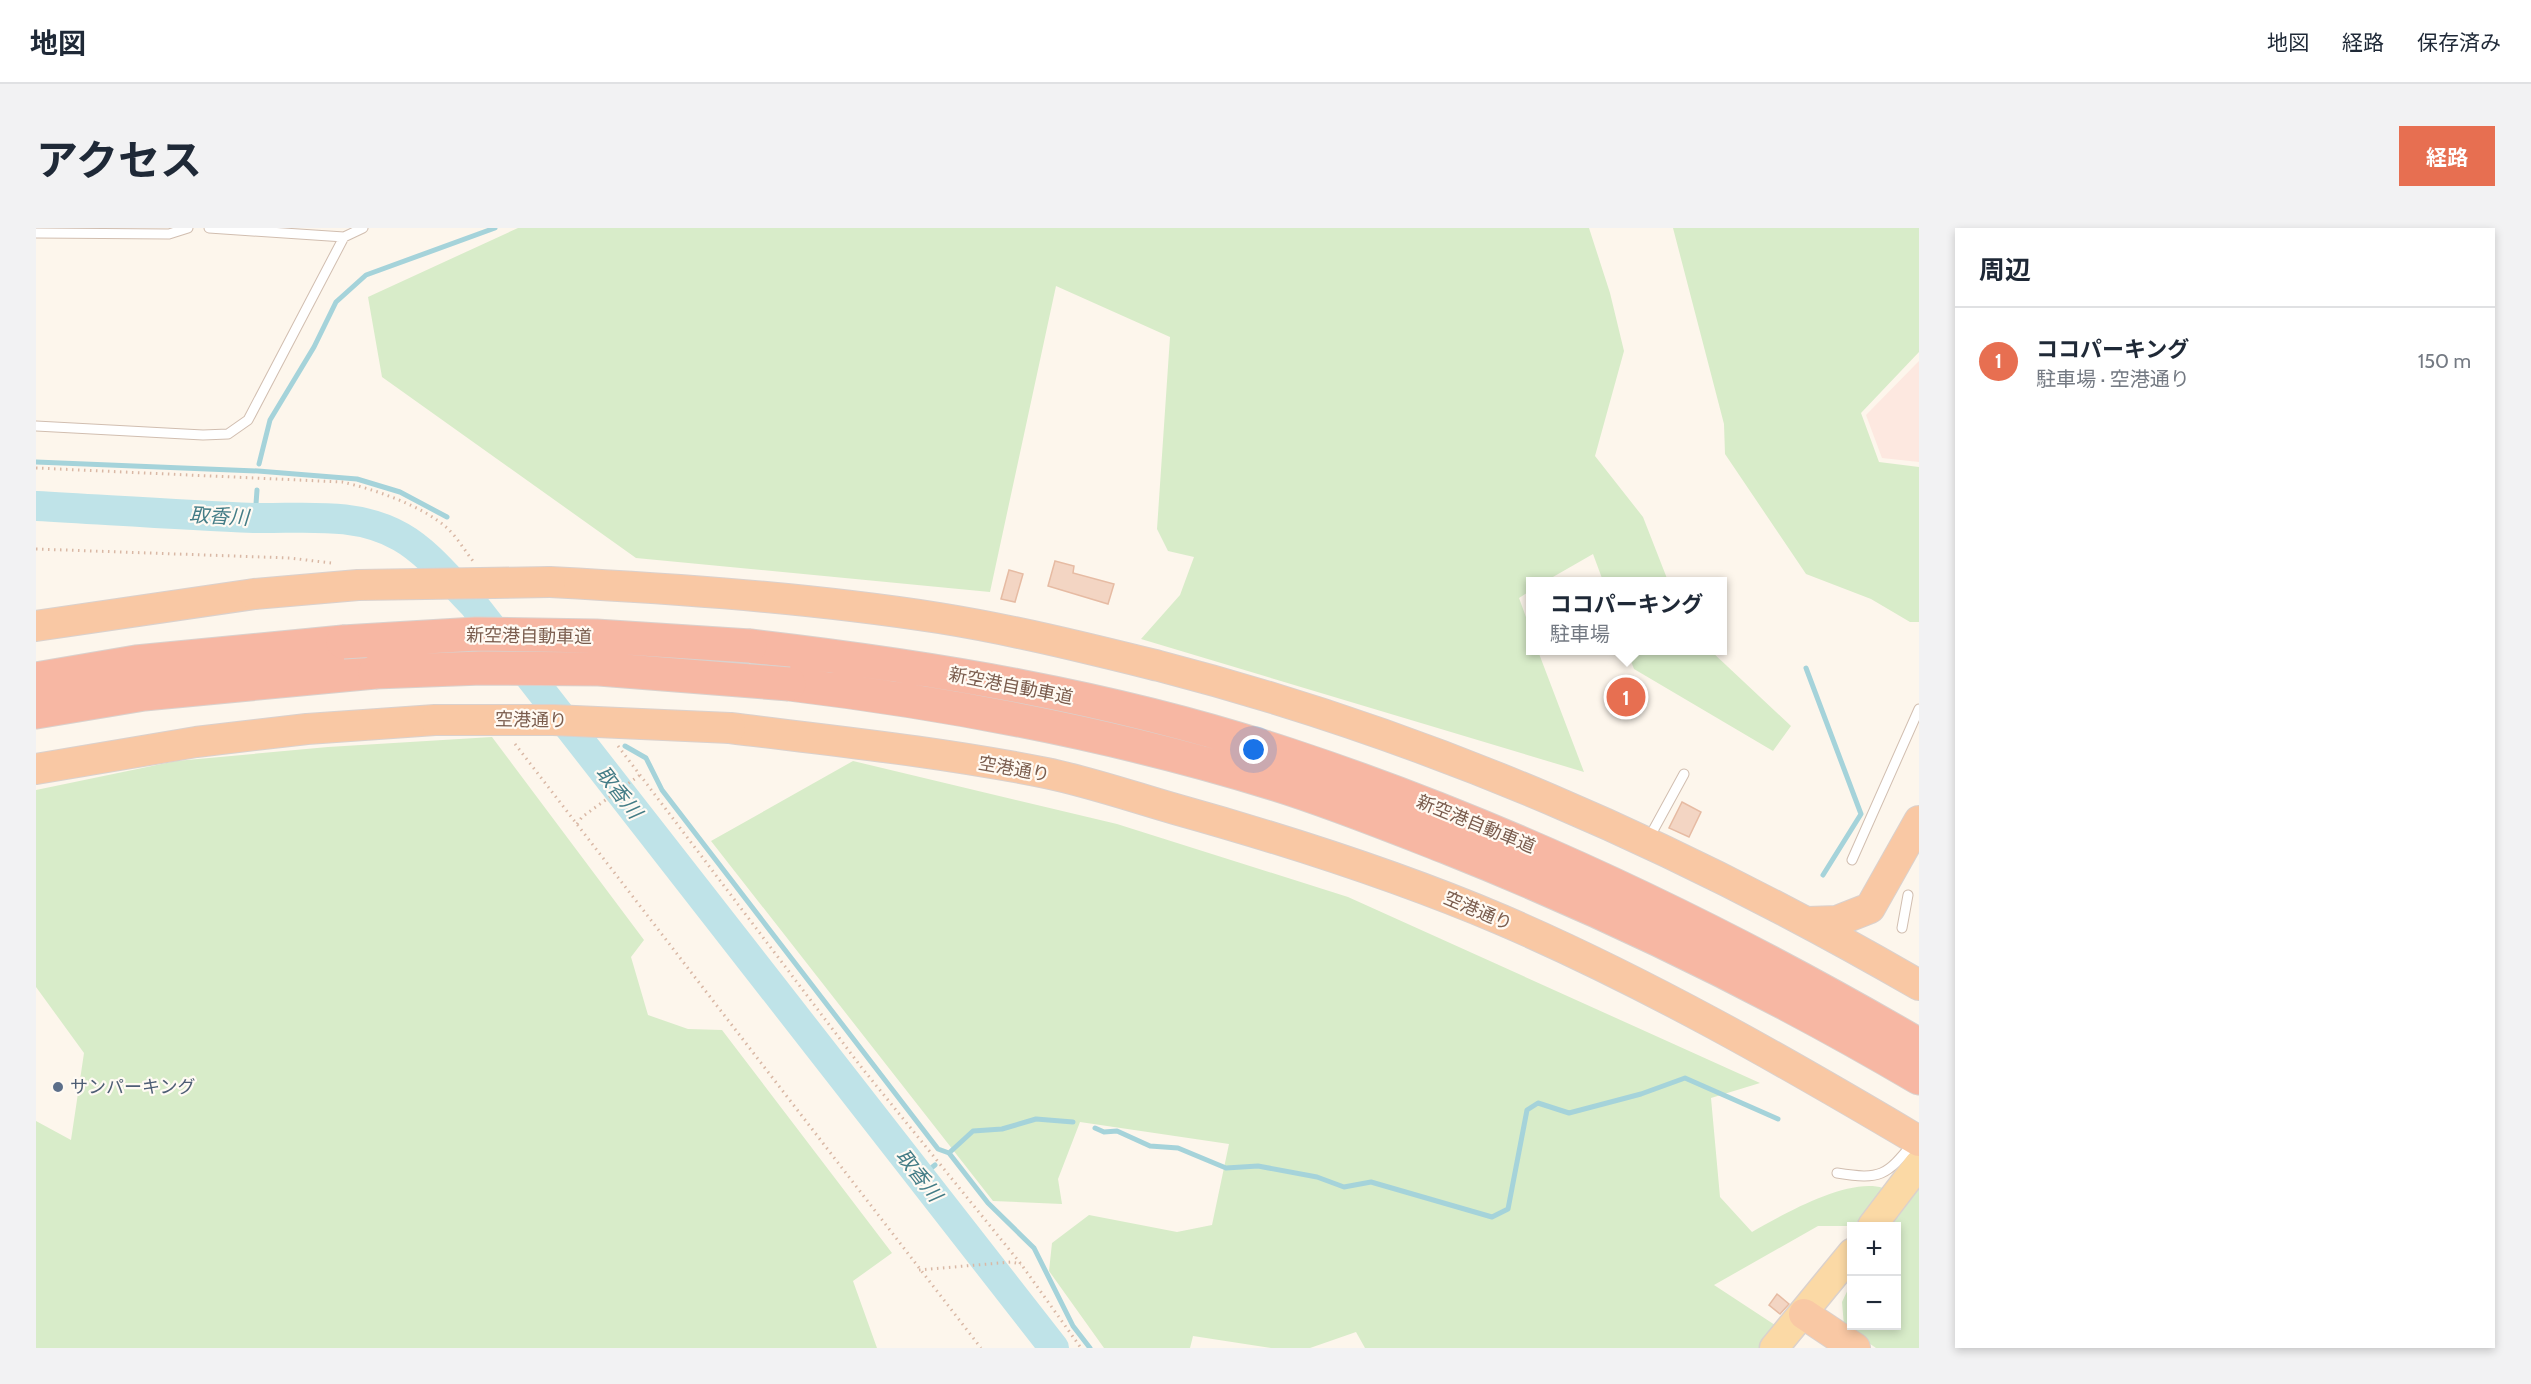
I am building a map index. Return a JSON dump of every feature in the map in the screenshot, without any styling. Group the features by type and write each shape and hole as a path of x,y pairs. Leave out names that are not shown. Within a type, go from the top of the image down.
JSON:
{"highway":[{"path":"36,626 254,594 358,585 550,582 694,590 940,618 1069,643 1247,689 1431,751 1647,840 1808,922 1919,985"},
{"name":"新空港自動車道","path":"36,679 136,662 343,642 477,634 596,636 750,646 876,661 1011,683 1144,714 1287,754 1425,803 1680,914 1831,994 1919,1045"},
{"name":"新空港自動車道","path":"36,712 144,693 375,672 482,668 599,669 789,684 893,697 1005,716 1136,745 1277,784 1413,835 1557,894 1714,966 1850,1037 1919,1078"},
{"name":"空港通り","path":"36,769 196,742 307,729 435,720 553,720 730,728 835,740 1048,773 1230,824 1405,881 1503,921 1604,967 1814,1078 1915,1156"},
{"path":"1891,968 1873,934 1870,908 1919,821"},
{"path":"1808,922 1837,921 1870,908"},
{"path":"1804,1314 1855,1348"}],"main road":[{"path":"1875,1222 1915,1156"},
{"path":"1774,1348 1847,1259"}],"lane":[{"path":"36,233 169,234 188,228"},
{"path":"209,228 346,232 363,228"},
{"path":"36,426 228,434 248,420 346,232"},
{"path":"1852,860 1919,710"},
{"path":"1647,840 1684,774"},
{"path":"1902,928 1908,895"},
{"path":"1837,1173 1864,1178 1891,1170 1915,1156"}],"path":[{"path":"36,468 292,478 351,484 368,488 433,518 449,530 474,563"},
{"path":"611,738 862,1068 1021,1264 1081,1348"},
{"path":"638,776 582,817 577,824 918,1270 981,1348"},
{"path":"918,1270 1011,1262 1021,1264"}],"shaded area":[{"path":"1919,361 1919,462 1882,458 1866,415"}],"green space":[{"path":"518,228 1589,228 1610,293 1624,351 1595,456 1643,517 1666,577 1602,577 1593,554 1553,577 1526,577 1526,594 1519,598 1526,617 1526,655 1540,655 1584,772 1141,639 1180,595 1194,557 1168,551 1157,529 1170,337 1056,286 990,592 636,558 382,377 368,297"},
{"path":"1673,228 1919,228 1919,352 1861,413 1879,462 1919,467 1919,622 1910,622 1871,599 1806,574 1725,454 1724,424"},
{"path":"1629,655 1715,655 1791,726 1773,751 1634,669"},
{"path":"492,737 644,940 631,957 648,1015 688,1029 722,1030 892,1253 853,1281 877,1348 36,1348 36,1121 71,1140 84,1053 36,987 36,790 176,761 328,747"},
{"path":"853,761 1117,824 1348,897 1760,1083 1711,1098 1720,1197 1752,1232 1797,1208 1834,1193 1869,1186 1883,1188 1857,1222 1847,1222 1847,1226 1818,1226 1714,1285 1778,1327 1759,1348 1365,1348 1356,1332 1310,1348 1271,1348 1193,1336 1190,1348 1104,1348 1049,1271 1052,1243 1089,1215 1177,1232 1212,1225 1229,1144 1080,1122 1058,1179 1062,1204 993,1201 711,841"},
{"path":"1919,1189 1919,1348 1876,1348 1850,1330 1901,1330 1901,1222 1894,1222"},
{"path":"1847,1291 1847,1328 1844,1326 1842,1302"}],"building":[{"path":"1055,561 1074,566 1073,573 1114,584 1108,604 1048,586"},
{"path":"1009,570 1023,574 1015,602 1001,599"},
{"path":"1682,802 1701,812 1689,837 1669,828"},
{"path":"1777,1294 1789,1304 1780,1314 1769,1305"}],"waterway":[{"path":"259,464 270,420 314,347 336,302 366,275 495,228"},
{"path":"36,462 258,471 357,479 400,492 447,517"},
{"path":"255,518 257,490"},
{"name":"取香川","path":"36,506 254,518 348,520 384,529 401,537 421,551 474,605 1054,1348"},
{"path":"1806,668 1861,814 1823,875"},
{"path":"625,746 646,758 662,790 938,1149 949,1153 988,1203 1034,1248 1073,1326 1090,1348"},
{"path":"1095,1128 1104,1132 1117,1131 1150,1146 1178,1148 1226,1168 1258,1166 1317,1177 1344,1187 1371,1182 1492,1217 1508,1209 1527,1110 1538,1103 1569,1113 1641,1094 1685,1078 1778,1119"},
{"path":"949,1153 973,1131 1002,1129 1036,1119 1073,1122"},
{"path":"920,1177 935,1165"}],"place":[{"name":"ココパーキング","path":"1626,697"},
{"name":"サンパーキング","path":"58,1087"}]}
